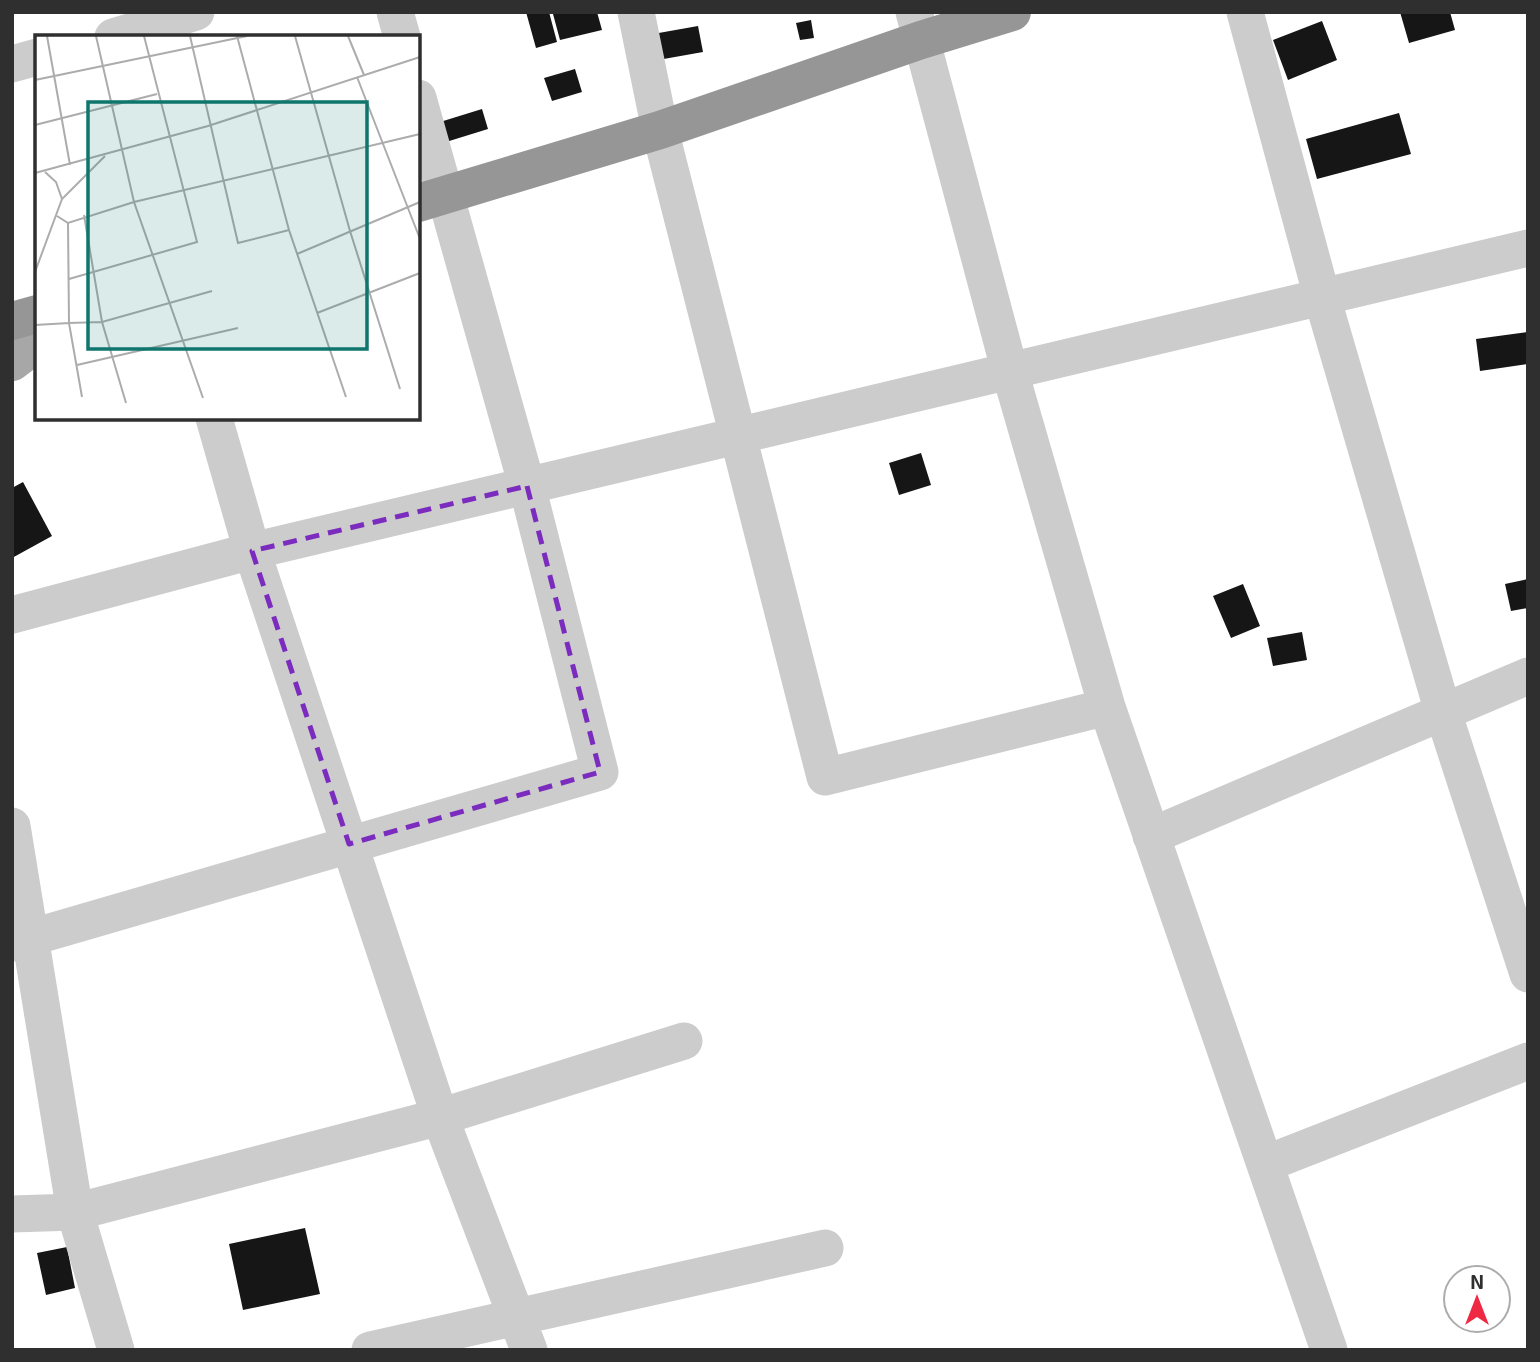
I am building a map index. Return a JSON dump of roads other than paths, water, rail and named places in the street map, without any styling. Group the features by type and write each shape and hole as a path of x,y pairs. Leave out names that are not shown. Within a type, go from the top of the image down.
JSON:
{"highway":[{"path":"431,199 660,130 918,26 1012,12"},
{"path":"12,321 35,315"}],"main road":[{"path":"12,362 35,345"}],"street":[{"path":"118,30 196,12"},
{"path":"395,12 401,35"},
{"path":"636,12 660,130 825,777 1107,707"},
{"path":"1245,12 1322,297 1443,712 1528,974"},
{"path":"918,26 1010,372 1107,707 1329,1350"},
{"path":"12,64 35,58"},
{"path":"21,940 600,772 527,486 431,199 420,113"},
{"path":"12,615 252,551 1528,248"},
{"path":"216,420 252,551 440,1117 523,1333"},
{"path":"1151,836 1528,676"},
{"path":"12,826 21,940 75,1212 116,1350"},
{"path":"12,1214 75,1212 440,1117 684,1041"},
{"path":"1265,1164 1528,1061"},
{"path":"370,1350 523,1333 825,1248"}]}
